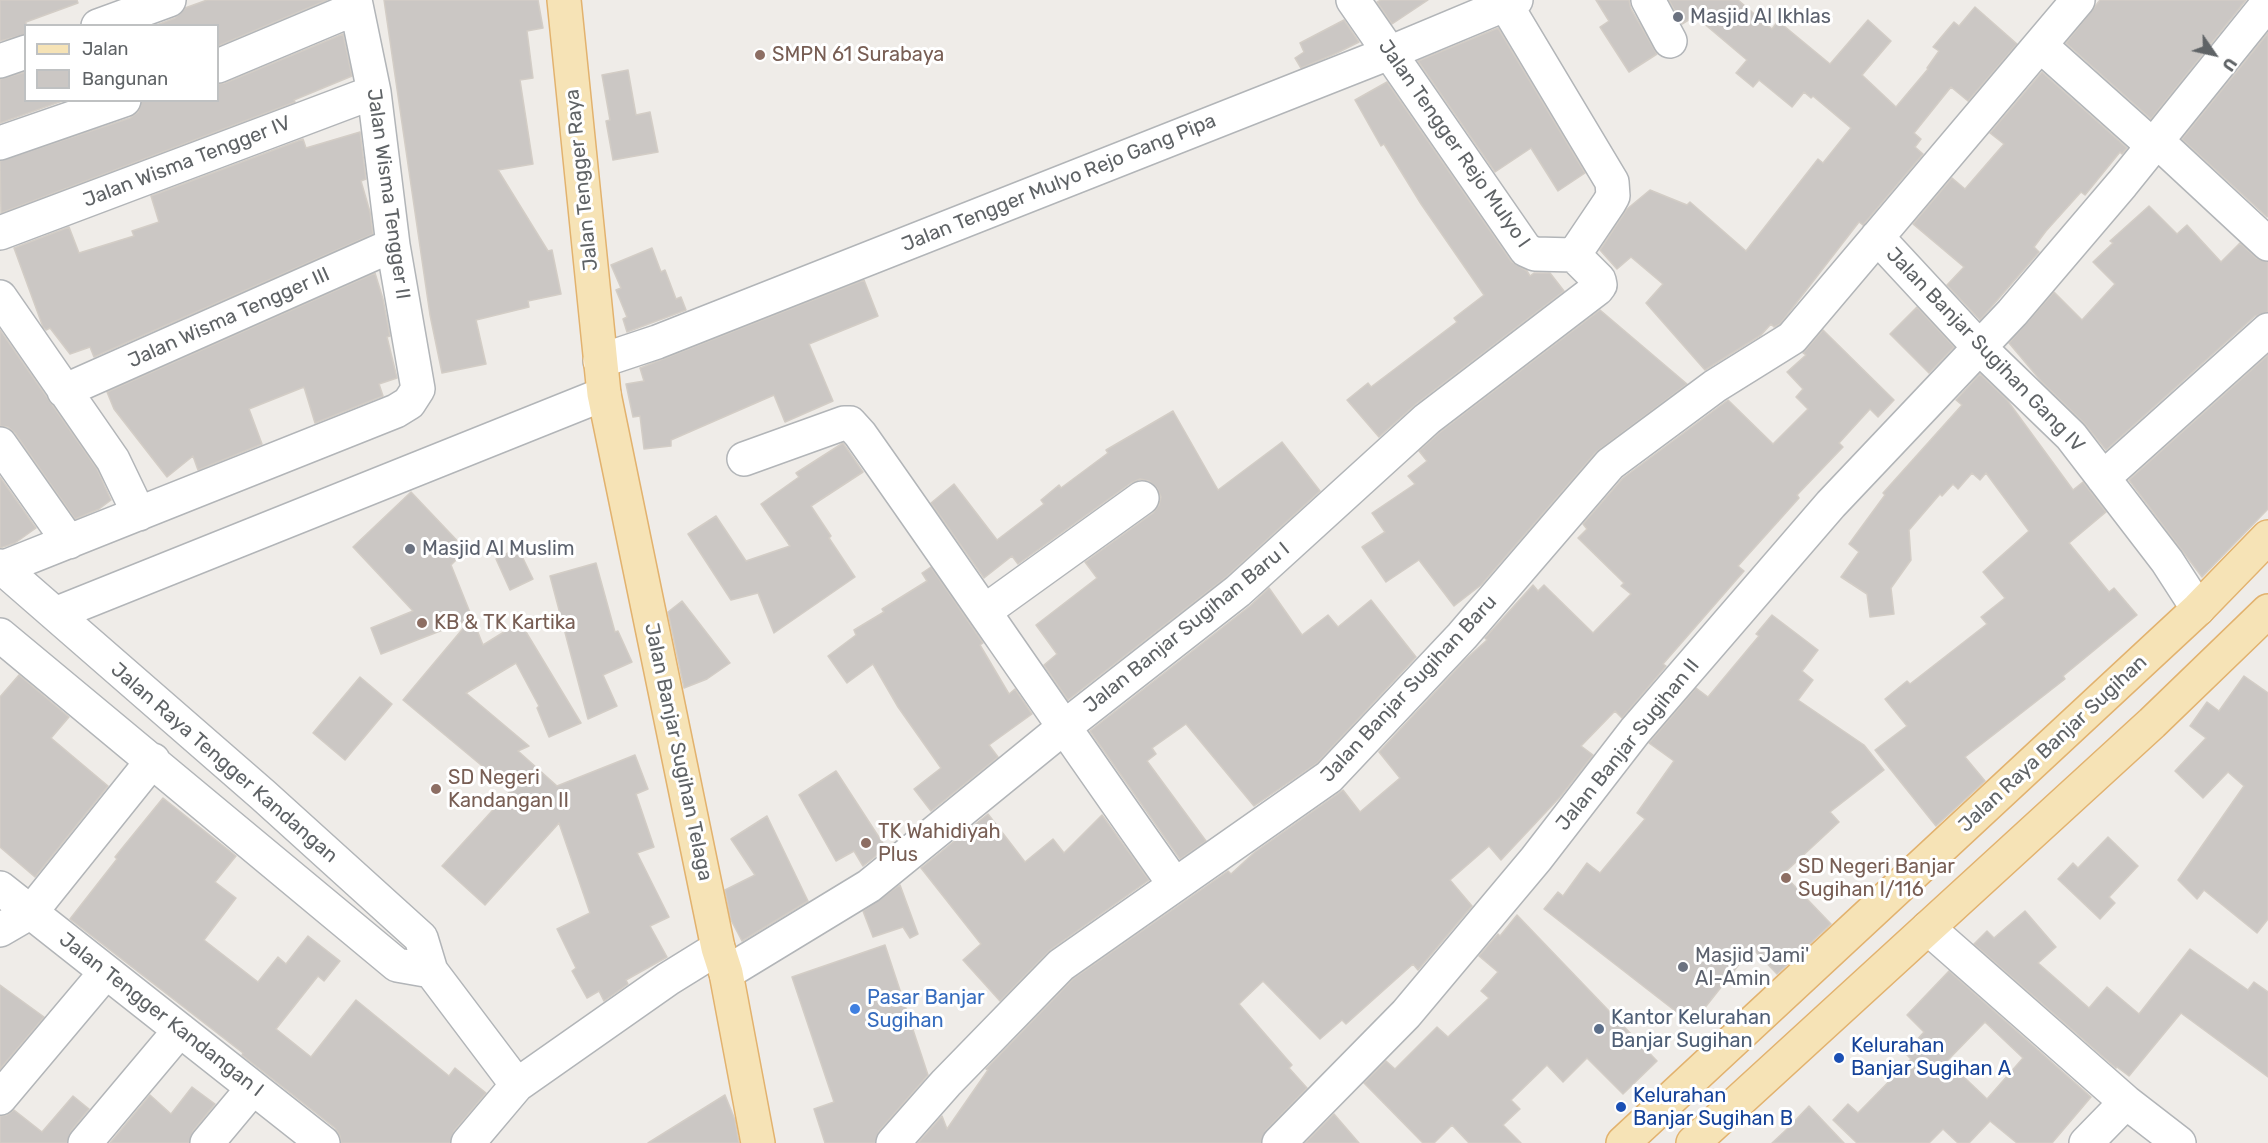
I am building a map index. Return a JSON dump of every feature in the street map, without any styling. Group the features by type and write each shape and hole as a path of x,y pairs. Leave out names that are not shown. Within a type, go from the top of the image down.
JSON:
{"main road":[{"name":"Jalan Tengger Raya","path":"564,0 600,361"},
{"name":"Jalan Banjar Sugihan Telaga","path":"600,361 604,394 758,1143"},
{"name":"Jalan Raya Banjar Sugihan","path":"1623,1143 2198,609 2268,537"},
{"path":"1693,1143 2152,723 2268,611"}],"street":[{"path":"104,24 170,0"},
{"name":"Jalan Tengger Rejo Mulyo I","path":"1353,0 1526,250 1535,254 1574,255"},
{"path":"1648,0 1670,41"},
{"name":"Jalan Banjar Sugihan Baru","path":"893,1143 946,1083 1060,965 1329,777 1462,636 1610,464 1715,386 1792,338 2078,0"},
{"path":"1508,1 1612,182 1613,196 1574,255"},
{"name":"Jalan Tengger Mulyo Rejo Gang Pipa","path":"600,361 657,342 1389,53 1508,1"},
{"name":"Jalan Banjar Sugihan II","path":"1279,1143 1406,1014 1536,859 1635,731 1831,504 2012,313 2155,144 2268,3"},
{"path":"219,66 356,4"},
{"name":"Jalan Wisma Tengger II","path":"139,514 396,411 409,403 418,390 393,245 374,92 356,4"},
{"path":"2040,45 2155,144 2265,234"},
{"path":"0,61 24,53"},
{"name":"Jalan Wisma Tengger IV","path":"0,233 374,92"},
{"path":"0,143 118,102"},
{"name":"Jalan Banjar Sugihan Gang IV","path":"1878,237 1980,348 2072,436 2167,561 2198,609"},
{"name":"Jalan Wisma Tengger III","path":"64,392 393,245"},
{"name":"Jalan Banjar Sugihan Baru I","path":"468,1143 517,1085 668,979 722,961 868,886 1063,728 1238,591 1427,419 1598,289 1599,280 1574,255"},
{"path":"0,297 113,460 139,514 1,567"},
{"path":"2103,477 2268,330"},
{"path":"55,614 604,394"},
{"path":"744,459 844,423 850,423 985,611 1063,728 1175,885"},
{"path":"0,444 69,542"},
{"path":"985,611 1142,498"},
{"name":"Jalan Raya Tengger Kandangan","path":"1,567 263,795 421,938 431,971 517,1085"},
{"name":"Jalan Raya Tengger Kandangan","path":"1,636 397,965 431,971"},
{"path":"0,930 31,912 153,760"},
{"path":"236,830 263,795"},
{"name":"Jalan Tengger Kandangan I","path":"0,888 323,1143"},
{"path":"1928,928 2126,1102 2179,1143"},
{"path":"0,1098 106,972"},
{"path":"85,1143 180,1030"},
{"path":"207,1143 253,1088"},
{"path":"2086,1143 2126,1102"}],"building":[{"path":"0,0 77,0 78,3 26,22 24,35 0,41"},
{"path":"207,0 327,0 219,46 219,24 159,24 175,18 185,8"},
{"path":"384,0 538,0 543,28 527,31 533,78 520,80 533,164 498,170 548,251 552,250 561,294 528,301 529,307 476,320 486,364 442,373 430,315"},
{"path":"1381,0 1428,0 1392,24 1377,2"},
{"path":"1596,0 1629,0 1631,9 1657,54 1629,72 1600,27 1609,21"},
{"path":"1669,0 1738,0 1772,29 1778,21 1830,64 1868,20 1891,41 1862,75 1896,107 1928,69 1939,51 1933,47 1954,22 1959,26 1975,7 2017,44 1968,101 1951,87 1914,133 1921,139 1915,147 1923,154 1863,225 1859,222 1780,324 1774,327 1771,324 1761,335 1705,370 1646,303 1663,284 1631,257 1617,269 1600,250 1627,209 1650,190 1687,205 1690,202 1746,251 1818,159 1823,163 1851,128 1813,96 1811,98 1804,92 1792,107 1759,80 1753,87 1736,73 1747,60 1695,16 1682,24"},
{"path":"2100,0 2246,0 2151,119 2066,43"},
{"path":"1344,20 1359,42 1301,68 1295,58 1304,52 1300,43"},
{"path":"1498,28 1585,173 1558,191 1531,148 1495,172 1418,61"},
{"path":"2268,33 2268,216 2267,217 2182,139"},
{"path":"343,34 352,76 294,100 295,102 1,213 0,161 130,118 138,112 141,102 219,102 219,84"},
{"path":"628,70 636,115 650,112 658,152 613,160 606,121 610,120 602,75"},
{"path":"2042,72 2127,148 2122,154 2120,152 2085,195 2081,192 2046,231 2034,247 2039,252 1980,320 1947,285 1964,267 1913,224 1952,178 1965,189 2004,144 1990,133"},
{"path":"24,73 24,102 59,102 0,123 0,79"},
{"path":"1387,82 1511,261 1527,271 1530,276 1534,273 1550,273 1564,291 1416,404 1379,437 1347,400 1368,383 1371,387 1457,322 1454,318 1484,295 1421,204 1384,144 1381,146 1355,100"},
{"path":"360,132 366,179 361,181 370,212 373,234 94,357 90,347 70,354 50,328 46,330 43,327 14,248 69,227 79,253 134,236 132,231 159,222 151,196 303,139 306,148"},
{"path":"2149,206 2177,234 2187,225 2221,262 2240,243 2256,258 2268,262 2268,312 2255,316 2106,450 2084,423 2041,381 2009,343 2054,292 2082,320 2115,284 2093,262 2113,243 2110,241"},
{"path":"652,248 661,272 665,270 676,299 681,297 686,310 627,332 623,319 627,317 616,290 621,288 611,265"},
{"path":"375,273 383,299 390,336 387,337 397,378 379,384 383,396 315,423 304,387 249,409 262,444 198,470 193,456 167,477 114,409 107,392"},
{"path":"864,280 878,316 809,344 833,401 785,422 774,395 671,440 671,446 644,449 640,416 633,417 626,384 644,381 640,368"},
{"path":"1917,307 1954,347 1929,373 1890,334"},
{"path":"1600,310 1687,384 1596,452 1481,585 1454,606 1419,560 1386,582 1362,547 1385,532 1372,513 1415,484 1408,476 1427,461 1419,451 1439,433"},
{"path":"0,330 97,469 111,500 99,509 75,519 15,433 8,427 0,426"},
{"path":"1823,330 1894,400 1878,417 1870,409 1839,443 1843,447 1797,495 1799,498 1738,566 1744,571 1663,664 1666,666 1622,718 1615,711 1581,746 1593,755 1560,797 1501,860 1489,846 1450,880 1472,906 1418,970 1413,964 1346,1024 1342,1020 1320,1039 1263,981 1239,1004 1292,1065 1289,1068 1307,1088 1266,1130 1261,1143 918,1143 942,1116 947,1129 988,1070 986,1069 1073,979 1228,871 1231,874 1255,852 1343,790 1360,812 1400,778 1379,752 1466,659 1487,640 1485,638 1533,585 1538,591 1544,585 1593,633 1631,594 1621,586 1624,583 1578,538 1587,529 1583,524 1623,478 1728,400 1773,444 1808,409 1796,397 1803,389 1787,372 1806,355 1803,353"},
{"path":"2268,355 2268,509 2202,577 2129,480"},
{"path":"1980,374 2007,400 2073,490 2083,482 2106,512 2069,543 2109,592 2114,588 2137,615 2063,676 2065,679 1965,757 1985,781 1936,826 1875,750 1907,726 1885,699 1907,681 1910,684 1987,624 1981,617 2005,598 1983,572 2029,531 1986,473 1980,480 1972,473 1958,489 1953,484 1942,496 1940,494 1909,530 1911,560 1891,588 1894,614 1870,617 1867,594 1841,577 1859,552 1849,544 1885,495 1883,493 1962,405 1956,400"},
{"path":"1173,411 1218,490 1282,442 1320,491 1226,577 1068,700 1044,665 1057,654 1036,625 1097,578 1085,562 1153,513 1161,497 1157,488 1149,481 1140,479 1131,483 1018,564 1012,556 984,578 931,503 954,484 997,540 1044,504 1041,500 1059,485 1061,488 1108,453 1106,450"},
{"path":"843,443 863,472 811,506 855,577 774,633 758,593 731,600 688,534 716,516 746,561 790,546 761,504 799,477 796,473"},
{"path":"0,477 36,528 15,543 0,548"},
{"path":"411,492 466,550 451,565 483,645 520,622 581,723 549,737 537,708 539,706 516,663 466,693 529,746 518,751 557,786 635,755 648,789 636,794 654,847 637,853 669,917 650,926 667,957 626,980 628,984 604,1001 599,991 587,998 572,971 576,968 557,929 590,913 559,823 485,905 442,866 511,790 403,700 471,619 381,654 371,628 413,611 353,547"},
{"path":"518,548 533,579 510,590 496,559"},
{"path":"596,563 615,632 618,631 632,662 603,675 617,706 588,719 550,576"},
{"path":"931,567 983,643 980,645 1009,694 1015,689 1032,714 989,745 998,757 931,811 914,789 941,768 898,707 873,664 847,683 828,656 856,635 854,630 884,612 882,609 927,581 922,573"},
{"path":"1269,588 1302,635 1328,615 1338,627 1371,600 1416,657 1317,763 1254,806 1186,724 1152,748 1156,754 1147,761 1206,841 1180,859 1090,731 1250,606"},
{"path":"682,601 730,663 707,679 684,688 668,612"},
{"path":"1772,615 1818,650 1802,671 1813,680 1798,700 1864,745 1884,770 1830,812 1839,822 1783,874 1831,924 1777,974 1752,948 1692,1024 1544,909 1558,892 1563,896 1587,863 1600,873 1645,819 1637,813 1674,761 1649,743 1696,688 1708,697 1759,636 1756,634"},
{"path":"19,675 69,717 51,738 108,786 35,877 0,847 0,697"},
{"path":"2244,676 2268,693 2268,919 2257,933 2204,890 2197,899 2178,880 2244,786 2228,772 2203,798 2175,771 2206,738 2190,726 2207,702 2219,711"},
{"path":"360,677 392,704 345,760 313,733"},
{"path":"836,771 886,848 863,866 854,851 836,861 799,795"},
{"path":"163,798 236,856 215,882 236,898 204,940 258,982 278,957 286,964 308,936 340,961 324,981 318,976 276,1029 311,1057 356,1000 449,1076 455,1068 486,1093 454,1131 450,1143 341,1143 335,1128 242,1055 243,1053 70,919 117,859 115,857"},
{"path":"988,814 1025,862 1053,839 1064,853 1102,815 1149,880 1050,950 1000,1001 963,960 981,944 921,868"},
{"path":"767,816 808,901 742,941 731,920 725,890 755,875 731,839"},
{"path":"2108,837 2138,866 2109,897 2115,903 2100,919 2058,879 2073,863 2078,868"},
{"path":"900,885 918,934 910,938 903,927 873,937 863,911"},
{"path":"2025,911 2056,947 2038,963 2089,1008 2107,987 2139,1014 2190,949 2248,990 2254,982 2268,992 2268,1077 2181,1013 2129,1076 2116,1068 1974,944 1987,931 1994,938"},
{"path":"1517,915 1657,1061 1623,1094 1587,1058 1563,1082 1547,1065 1511,1100 1520,1109 1503,1125 1521,1143 1469,1143 1452,1125 1434,1143 1423,1143 1364,1083 1386,1061 1395,1069 1437,1027 1448,1037 1489,998 1481,991 1498,972 1479,956 1498,934 1500,936"},
{"name":"Pasar Banjar Sugihan","path":"885,945 928,1075 879,1131 875,1143 825,1143 814,1109 834,1102 792,977"},
{"path":"1949,971 2091,1097 2052,1143 2017,1143 1990,1121 1969,1143 1958,1143 1943,1129 1929,1143 1857,1143 1833,1120 1848,1104 1858,1113 1911,1059 1905,1053 1924,1032 1907,1015","holes":["1985,1022 2023,1058 1987,1099 1947,1061"]},
{"path":"0,985 44,1017 0,1069"},
{"path":"192,1087 215,1104 193,1131 189,1143 110,1143 150,1095 171,1114"},
{"path":"725,1095 735,1120 739,1143 648,1143"},
{"path":"73,1096 89,1109 71,1131 67,1143 0,1143 0,1116 7,1115 14,1110 42,1132"},
{"path":"1809,1106 1844,1143 1772,1143 1787,1129"},
{"path":"1334,1114 1359,1143 1305,1143"}],"place":[{"name":"Masjid Al Ikhlas","path":"1678,17"},
{"name":"SMPN 61 Surabaya","path":"760,55"},
{"name":"Masjid Al Muslim","path":"410,549"},
{"name":"KB & TK Kartika","path":"422,623"},
{"name":"SD Negeri Kandangan II","path":"436,789"},
{"name":"TK Wahidiyah Plus","path":"866,843"},
{"name":"SD Negeri Banjar Sugihan I/116","path":"1786,878"},
{"name":"Masjid Jami' Al-Amin","path":"1683,967"},
{"name":"Pasar Banjar Sugihan","path":"855,1009"},
{"name":"Kantor Kelurahan Banjar Sugihan","path":"1599,1029"},
{"name":"Kelurahan Banjar Sugihan A","path":"1839,1058"},
{"name":"Kelurahan Banjar Sugihan B","path":"1621,1107"}]}
